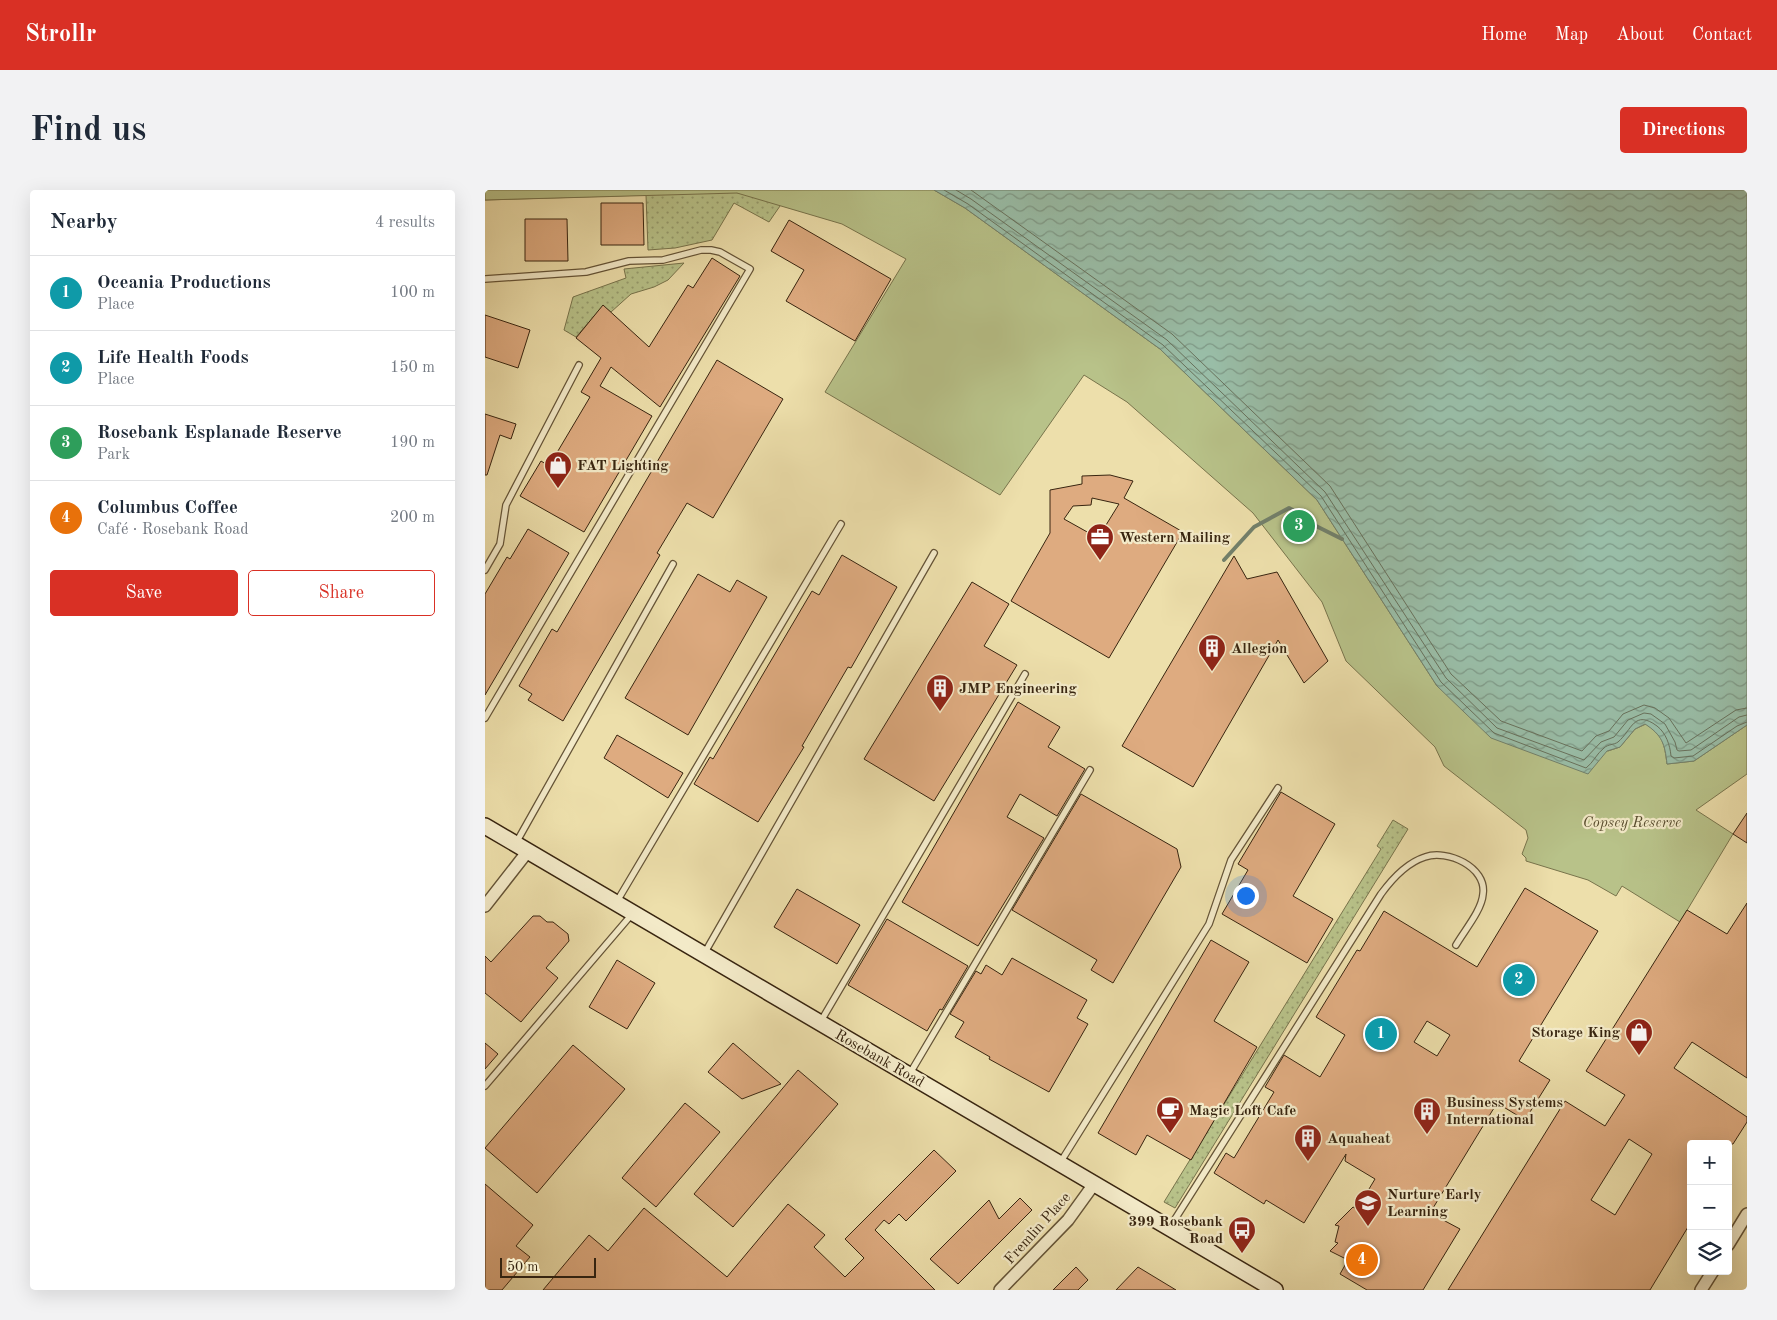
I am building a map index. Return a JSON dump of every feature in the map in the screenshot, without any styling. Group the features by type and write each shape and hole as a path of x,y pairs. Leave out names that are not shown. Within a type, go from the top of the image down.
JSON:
{"main road":[{"name":"Rosebank Road","path":"485,826 1275,1290"}],"street":[{"path":"485,906 522,848"},
{"name":"Fremlin Place","path":"1000,1290 1068,1220 1094,1184"},
{"path":"1732,1238 1747,1214"},
{"path":"1701,1290 1710,1275"}],"lane":[{"path":"485,279 586,272 629,261 663,260 701,250 720,252 750,269 485,718"},
{"path":"485,570 500,544 507,506 579,365"},
{"path":"616,903 841,524"},
{"path":"703,954 934,553"},
{"path":"522,848 673,564"},
{"path":"820,1023 1025,674"},
{"path":"909,1075 1090,770"},
{"path":"1060,1164 1209,924 1231,860 1278,788"},
{"path":"1170,1228 1381,894 1392,880 1412,864 1425,857 1437,855 1450,857 1478,872 1481,878 1483,894 1480,905 1456,945"},
{"path":"485,1086 633,913"}],"green space":[{"path":"485,190 783,190 780,206 769,222 734,203 712,240 675,248 648,250 646,195 485,200"},
{"name":"Copsey Reserve","path":"485,190 934,190 965,208 1160,349 1317,500 1437,686 1608,751 1620,747 1635,729 1646,724 1660,737 1667,764 1694,761 1747,725 1747,774 1696,810 1733,834 1680,922 1622,886 1616,896 1588,880 1526,861 1522,854 1528,838 1526,830 1444,766 1435,747 1346,661 1322,602 1253,513 1127,402 1084,375 1000,495 825,392 906,259 842,224 737,193 485,200"},
{"path":"684,263 668,280 654,287 631,294 611,312 603,306 576,337 564,330 573,297 626,278 624,269"},
{"path":"1393,820 1408,829 1175,1208 1164,1202 1381,849 1377,846"}],"water":[{"path":"934,190 1747,190 1747,725 1694,761 1667,764 1662,741 1645,724 1635,729 1620,747 1607,751 1588,774 1491,738 1437,686 1317,500 1160,349 965,208"}],"building":[{"path":"601,203 643,203 644,245 601,245"},
{"path":"525,219 567,219 568,261 525,261"},
{"path":"789,220 891,279 855,341 786,301 804,270 771,251"},
{"path":"712,258 740,276 660,407 611,367 600,386 652,416 584,532 520,496 541,461 549,466 590,397 581,392 601,358 576,338 603,305 649,347 688,285 693,288"},
{"path":"485,315 530,330 518,368 485,357"},
{"path":"717,360 783,399 713,518 687,503 657,553 660,555 563,721 528,700 532,694 519,686 552,629 557,632"},
{"path":"485,414 516,424 511,439 500,435 487,475 485,475"},
{"name":"Western Mailing","path":"1110,475 1133,481 1124,498 1183,532 1109,658 1011,601 1050,533 1050,490 1082,484 1082,476","holes":["1092,498 1119,504 1098,538 1064,519 1073,506 1091,505"]},
{"path":"528,529 569,553 485,695 485,594 507,557 510,559"},
{"path":"842,555 897,587 851,668 848,667 802,746 804,747 758,822 694,784 710,757 713,759 812,591 819,595"},
{"name":"Allegion","path":"1234,556 1247,579 1277,572 1328,661 1304,683 1278,640 1193,787 1122,746"},
{"path":"698,574 730,592 737,580 767,597 688,735 625,698"},
{"name":"JMP Engineering","path":"972,582 1009,604 984,646 1017,665 934,801 864,759"},
{"path":"1018,702 1060,727 1048,747 1085,769 1057,816 1020,794 1007,817 1044,838 978,946 902,902"},
{"path":"617,735 683,773 668,798 604,758"},
{"path":"1281,792 1335,824 1293,896 1333,919 1307,963 1222,914 1248,870 1238,864"},
{"path":"1081,794 1177,849 1181,867 1113,983 1091,970 1097,960 1012,910"},
{"path":"1747,813 1747,843 1733,834"},
{"path":"1525,888 1598,931 1519,1061 1550,1080 1525,1120 1497,1103 1430,1213 1460,1229 1423,1290 1367,1290 1340,1274 1348,1260 1330,1251 1338,1243 1335,1242 1339,1226 1335,1225 1353,1207 1357,1209 1375,1179 1345,1161 1346,1154 1304,1223 1266,1200 1264,1204 1214,1173 1226,1153 1234,1158 1274,1092 1265,1087 1284,1055 1320,1077 1345,1035 1316,1017 1357,950 1360,951 1384,911 1477,967","holes":["1427,1021 1450,1035 1437,1056 1414,1042"]},
{"path":"797,889 860,925 837,964 774,927"},
{"path":"1747,903 1747,1078 1692,1042 1674,1068 1747,1117 1747,1122 1733,1144 1732,1140 1687,1140 1687,1229 1650,1290 1448,1290 1565,1101 1605,1126 1625,1095 1586,1071 1687,910 1727,934","holes":["1629,1139 1652,1154 1615,1215 1591,1200"]},
{"path":"533,916 540,916 547,922 553,922 568,934 569,941 546,968 558,978 521,1022 485,993 485,956 491,962"},
{"path":"887,919 968,966 927,1031 848,985"},
{"path":"1211,940 1249,962 1214,1021 1257,1047 1191,1160 1147,1135 1136,1155 1098,1133"},
{"path":"1012,958 1087,1000 1077,1018 1088,1024 1049,1092 989,1059 990,1057 955,1037 964,1022 950,1014 976,971 981,974 986,965 1002,975"},
{"path":"617,960 655,983 627,1029 589,1007"},
{"path":"485,1043 498,1054 485,1069"},
{"path":"733,1043 781,1084 742,1099 708,1072"},
{"path":"573,1045 625,1089 537,1193 485,1148"},
{"path":"798,1070 838,1104 733,1227 694,1194"},
{"path":"685,1103 720,1132 656,1207 622,1178"},
{"path":"934,1150 956,1171 906,1221 899,1214 889,1224 884,1220 875,1230 935,1290 543,1290 589,1235 608,1251 644,1208 727,1277 788,1204 825,1235 814,1247 845,1277 864,1258 845,1239"},
{"path":"485,1184 533,1225 516,1246 530,1257 502,1290 485,1290"},
{"path":"1020,1198 1032,1210 958,1284 930,1259 989,1200 999,1219"},
{"path":"1076,1267 1088,1280 1078,1290 1053,1290"},
{"path":"1138,1267 1176,1290 1116,1290"}],"waterway":[{"path":"1224,560 1254,527 1289,508 1304,516 1316,526 1342,539"}],"place":[{"name":"FAT Lighting","path":"558,489"},
{"name":"Rosebank Esplanade Reserve","path":"1299,526"},
{"name":"Western Mailing","path":"1100,561"},
{"name":"Allegion","path":"1212,672"},
{"name":"JMP Engineering","path":"940,712"},
{"name":"Life Health Foods","path":"1519,980"},
{"name":"Oceania Productions","path":"1381,1034"},
{"name":"Storage King","path":"1639,1056"},
{"name":"Magic Loft Cafe","path":"1170,1134"},
{"name":"Business Systems International","path":"1427,1135"},
{"name":"Aquaheat","path":"1308,1162"},
{"name":"Nurture Early Learning","path":"1368,1227"},
{"name":"399 Rosebank Road","path":"1242,1254"},
{"name":"Columbus Coffee","path":"1362,1260"}]}
